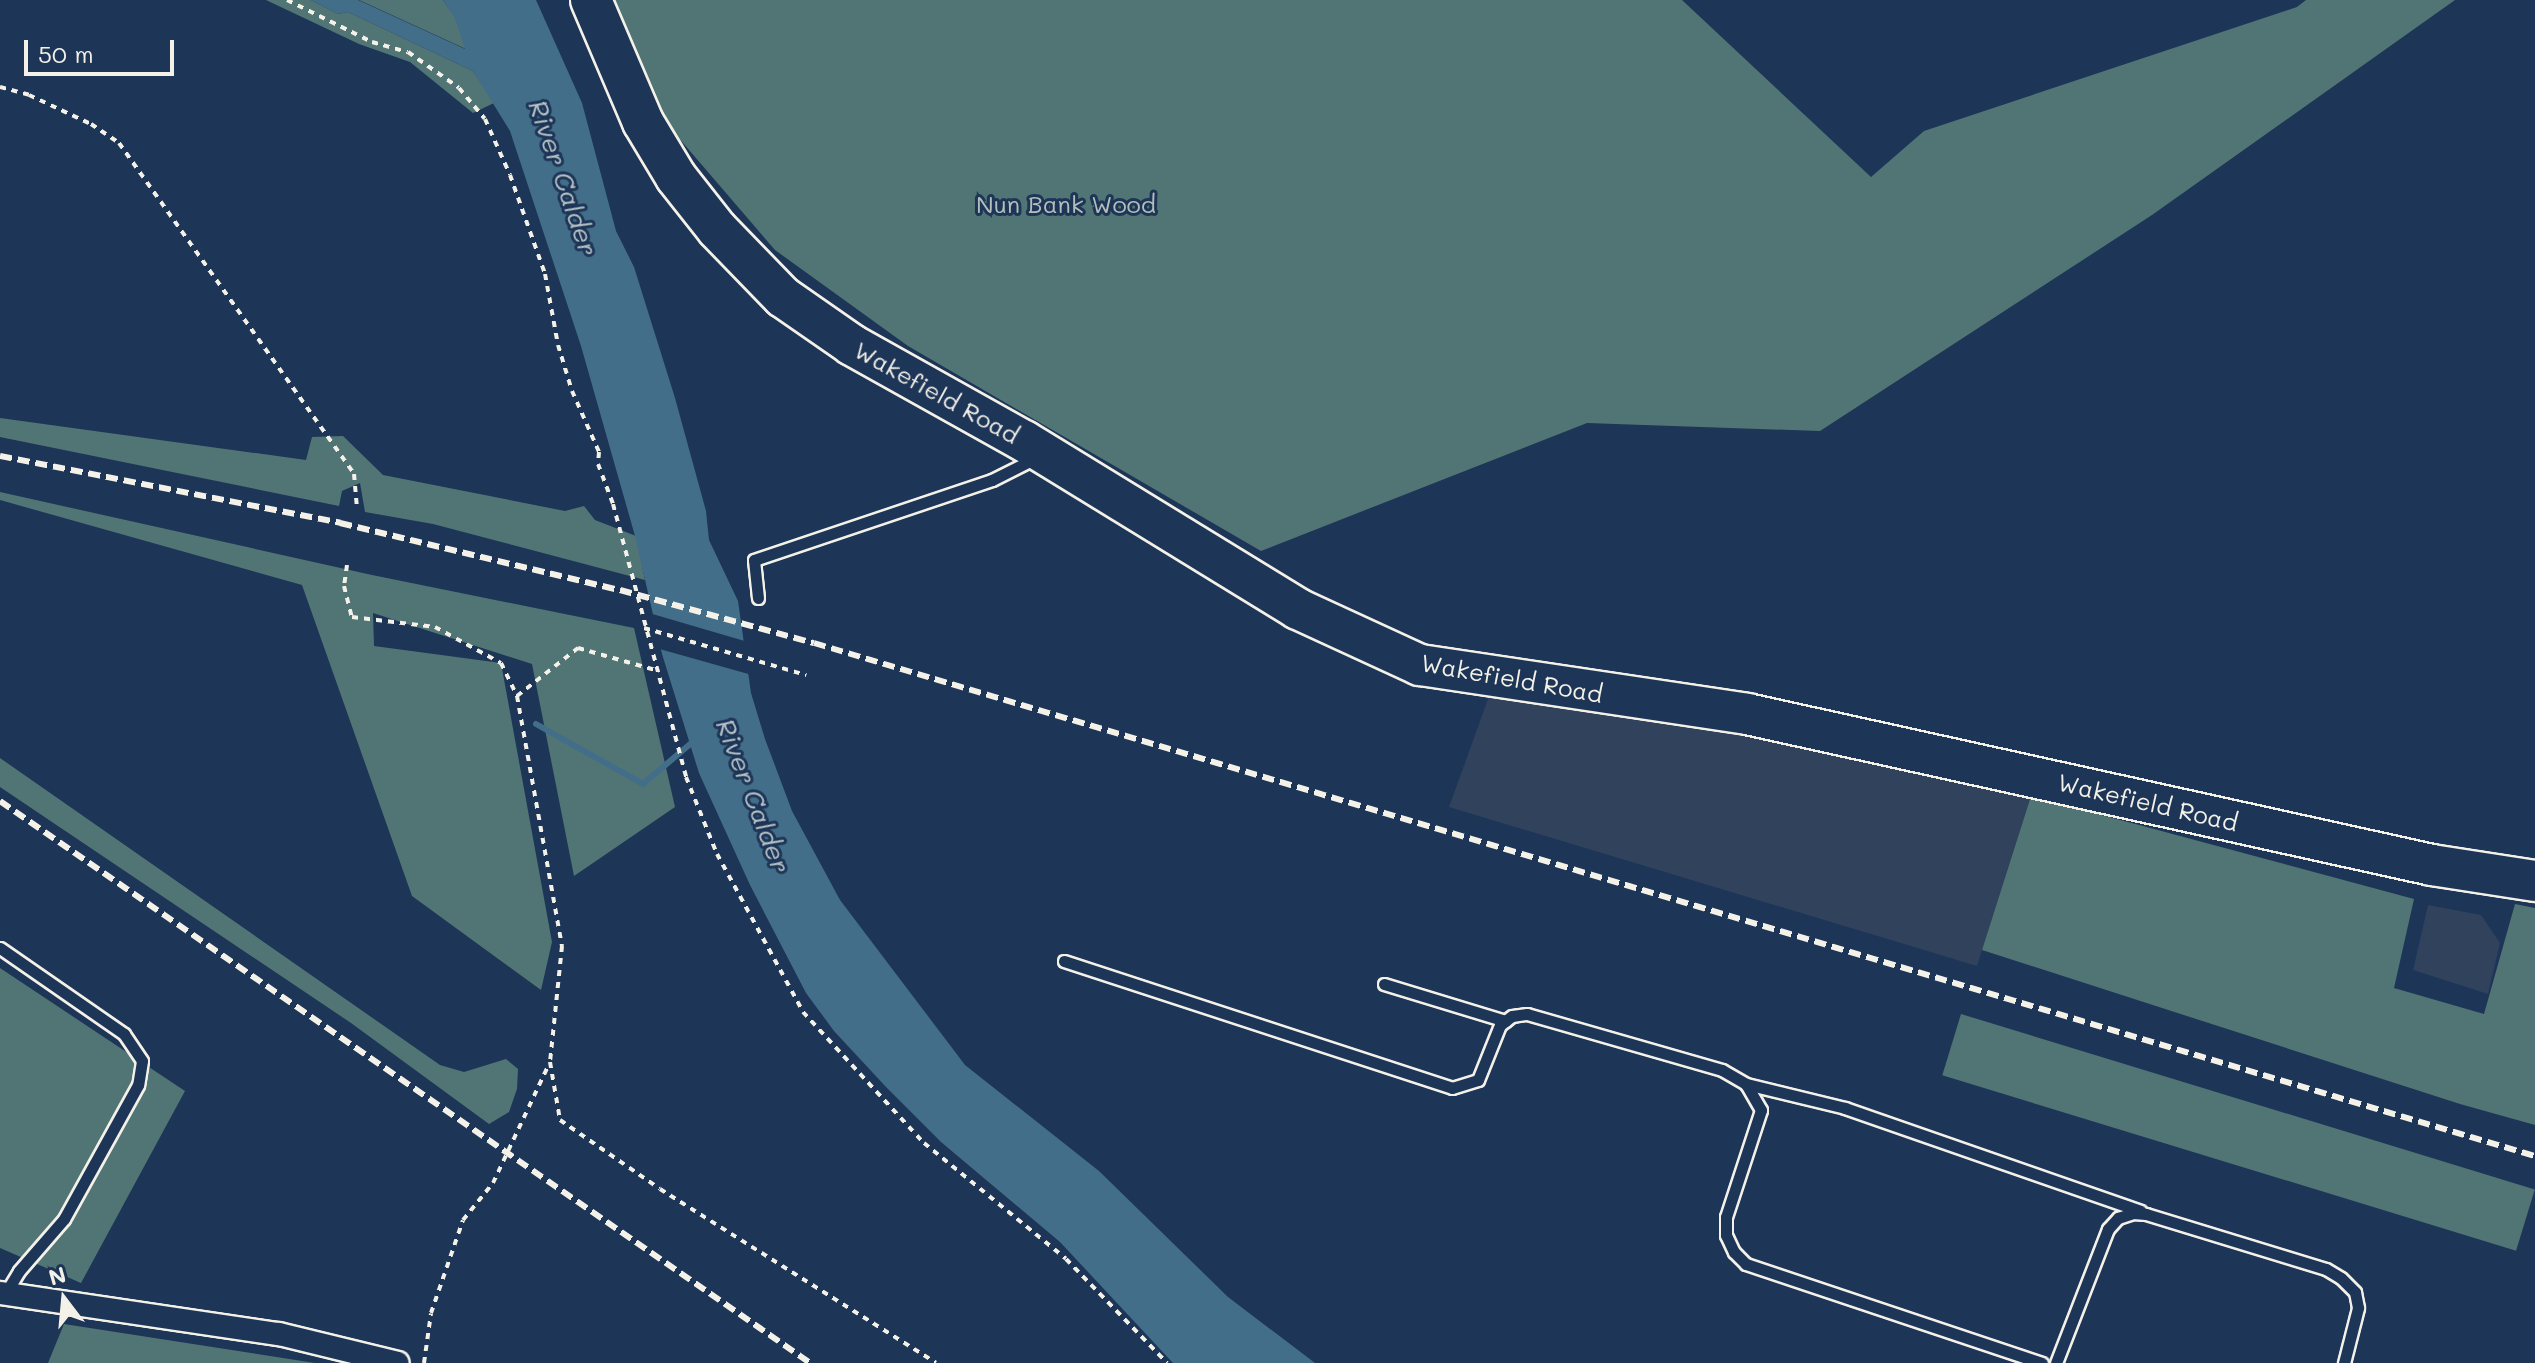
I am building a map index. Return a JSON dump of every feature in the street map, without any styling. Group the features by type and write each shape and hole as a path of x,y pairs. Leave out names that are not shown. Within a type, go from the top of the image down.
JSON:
{"highway":[{"name":"Wakefield Road","path":"591,0 643,122 676,177 717,229 783,297 852,345 1045,454 1298,609 1420,665 1747,714 2432,865 2535,881"}],"street":[{"path":"2,1294 279,1334 398,1363"}],"lane":[{"path":"758,598 754,560 992,480 1045,454"},
{"path":"0,948 124,1034 142,1061 138,1085 64,1219 2,1294"},
{"path":"1064,961 1452,1088 1478,1080 1500,1025 1527,1014 1722,1070 1746,1084 1845,1108 2146,1214 2326,1269 2355,1292 2358,1308 2344,1363"},
{"path":"1384,984 1506,1021"},
{"path":"1746,1084 1761,1110 1726,1217 1726,1235 1734,1252 1761,1271 2042,1363"},
{"path":"2056,1363 2108,1229 2118,1218 2146,1214"}],"path":[{"path":"287,0 372,42 408,52 459,88 485,119 510,175 545,274 558,345 589,435 599,452 598,464 613,504 686,777 717,854 803,1012 924,1143 1066,1259 1167,1363"},
{"path":"0,87 29,95 91,124 119,143 354,474 357,508"},
{"path":"347,565 344,586 352,617 435,627 472,644 501,663 517,696 562,946 550,1062 560,1120 660,1189 936,1363"},
{"path":"644,628 806,675"},
{"path":"517,696 578,648 659,671"},
{"path":"424,1363 431,1313 463,1220 493,1183 550,1062"}],"shaded area":[{"path":"1492,688 1749,728 2031,796 1977,966 1449,807"},
{"path":"2428,905 2481,915 2500,943 2488,994 2413,970"}],"green space":[{"path":"266,0 311,0 338,14 348,12 473,71 494,103 473,113 410,62 359,44"},
{"path":"359,0 443,0 455,17 466,49"},
{"name":"Nun Bank Wood","path":"610,0 1682,0 1871,177 1924,131 2297,7 2306,0 2455,0 2152,215 1820,431 1587,423 1261,551 908,346 775,250 671,129"},
{"path":"0,418 306,460 312,437 343,436 383,475 565,511 584,506 595,520 636,536 645,580 433,524 365,512 360,483 342,491 339,506 0,437"},
{"path":"0,492 372,575 634,628 675,807 574,876 532,664 373,613 374,646 501,663 552,942 541,990 412,896 302,585 0,500"},
{"path":"0,758 440,1065 464,1072 506,1059 518,1069 517,1089 509,1112 489,1124 351,1023 0,787"},
{"path":"2031,796 2414,899 2394,988 2484,1014 2515,904 2535,908 2535,1125 2460,1104 1982,950"},
{"path":"0,968 185,1091 81,1283 0,1248"},
{"path":"1961,1014 2535,1189 2516,1251 1942,1075"},
{"path":"64,1324 315,1363 48,1363"}],"water":[{"name":"River Calder","path":"311,0 358,0 465,49 455,18 443,0 536,0 582,103 616,231 634,267 675,398 706,511 709,540 738,601 751,693 765,739 792,811 840,900 965,1065 1099,1171 1228,1297 1315,1363 1173,1363 1060,1242 941,1142 886,1087 834,1031 806,993 750,885 699,773 662,654 635,536 581,346 510,131 473,71 348,12 338,14"}],"pier":[{"path":"649,613 748,642 752,675 656,648"}],"waterway":[{"path":"536,724 643,784 696,739"}],"railway":[{"path":"0,456 340,523 620,590 814,643 2535,1156"},
{"path":"0,801 810,1363"}]}
